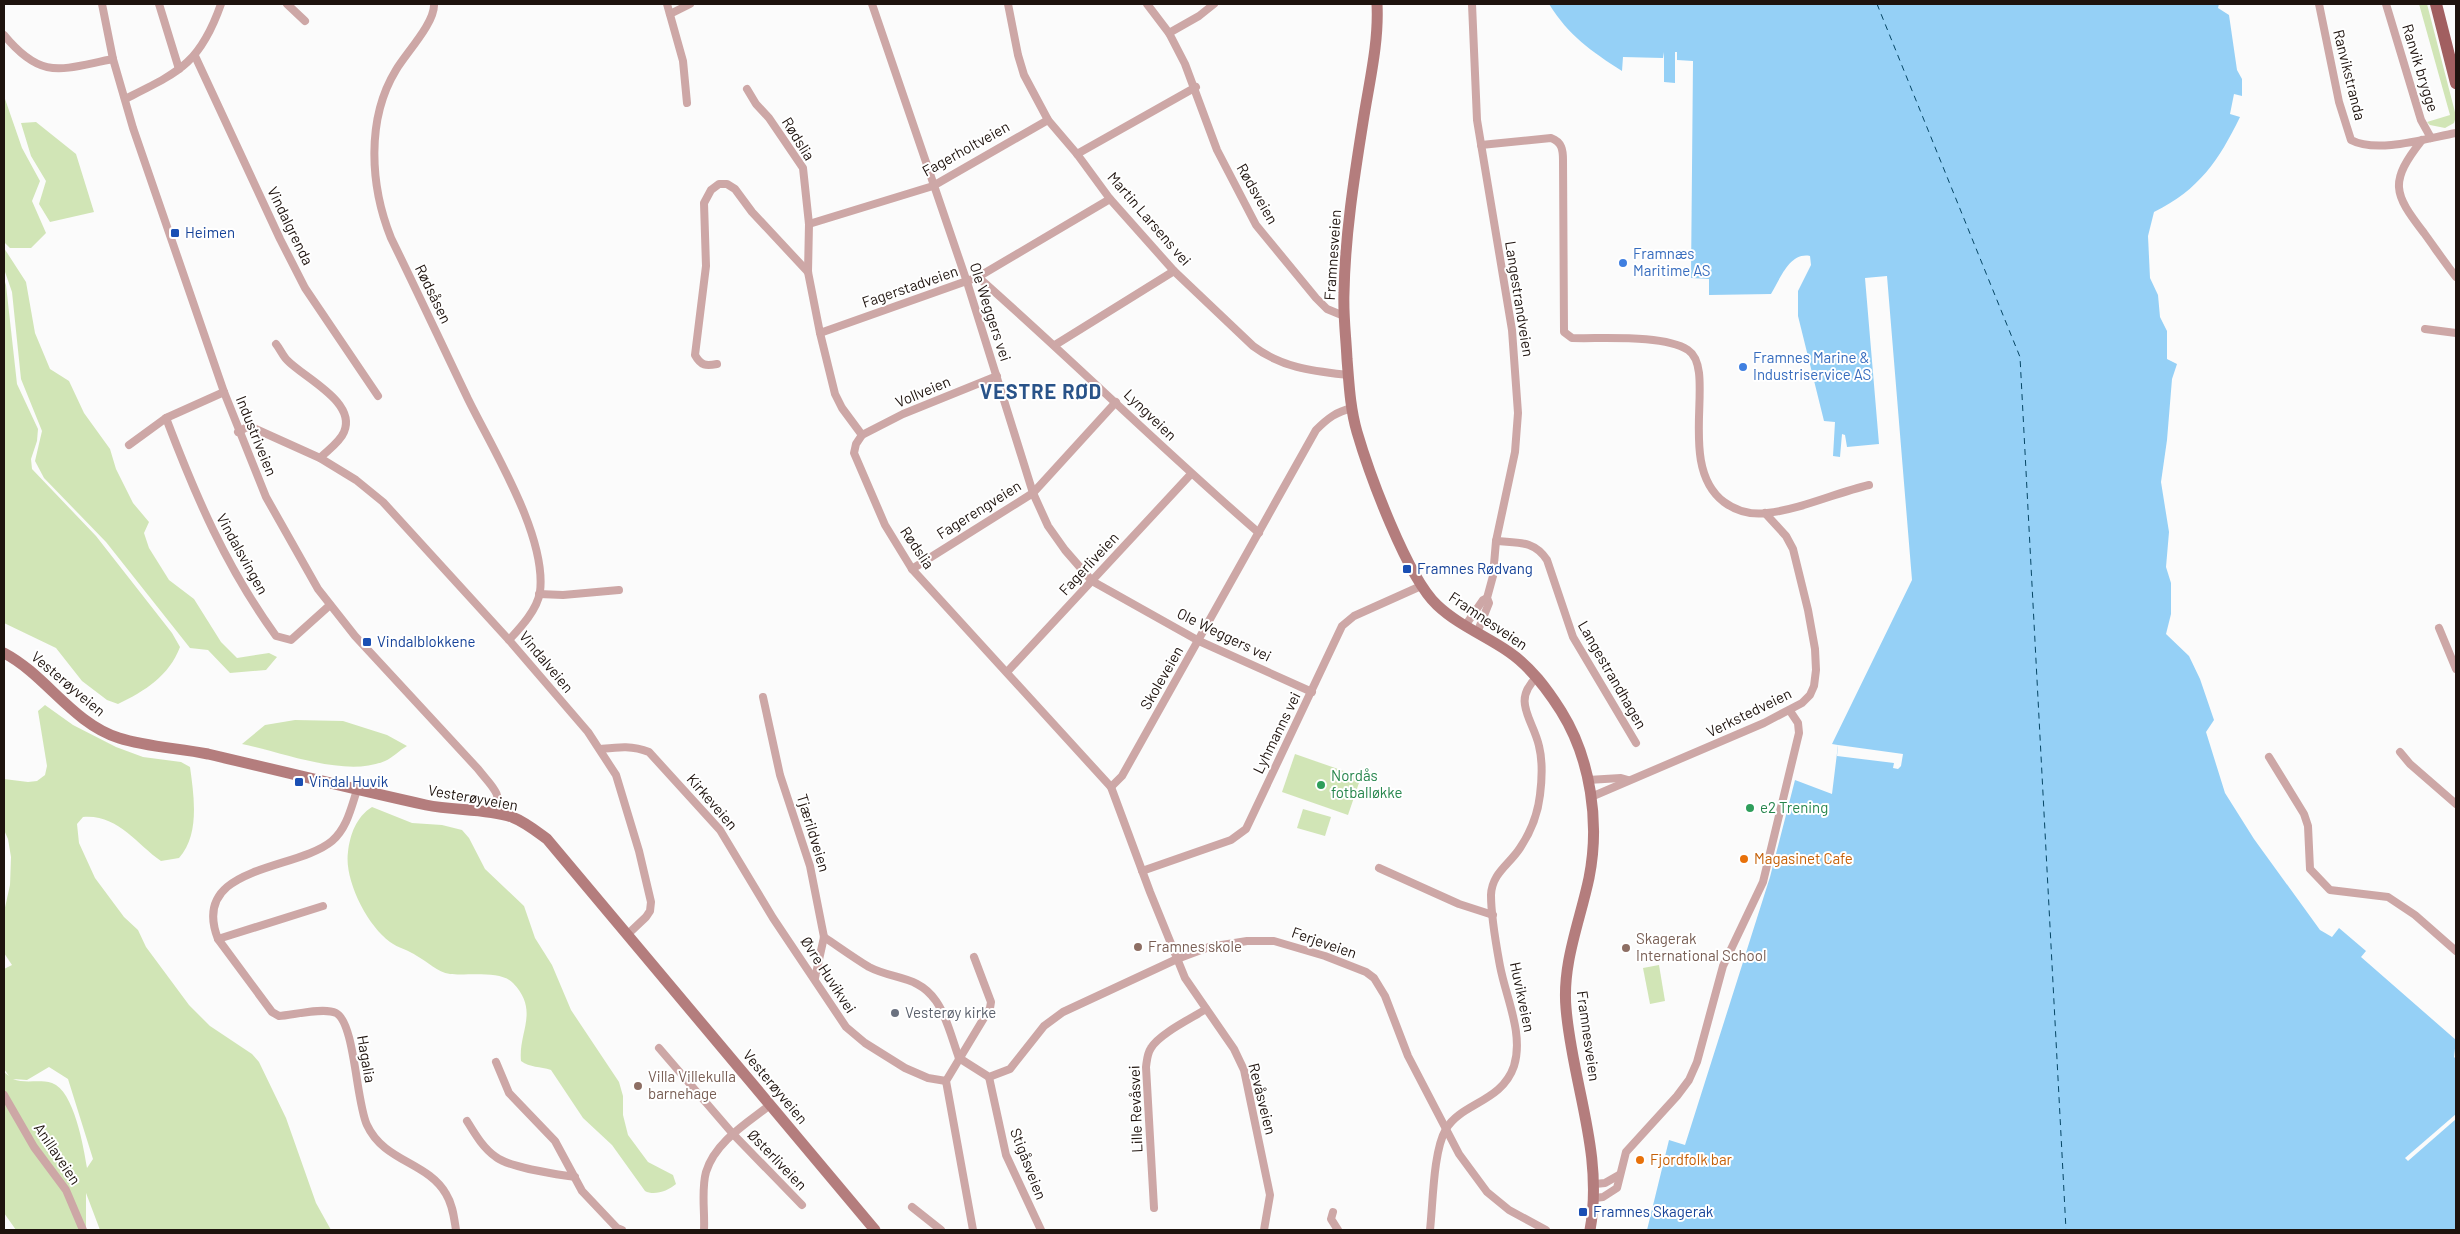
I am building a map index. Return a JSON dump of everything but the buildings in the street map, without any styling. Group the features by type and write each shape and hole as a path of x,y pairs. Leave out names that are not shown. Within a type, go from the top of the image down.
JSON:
{"main road":[{"name":"Framnesveien","path":"1377,4 1377,33 1358,149 1346,247 1344,316 1352,408 1357,430 1372,475 1421,586 1440,608 1514,656 1537,677 1564,715 1576,742 1588,780 1591,797 1593,848 1589,876 1568,964 1565,987 1570,1037 1593,1152 1595,1198 1590,1230"},
{"path":"2436,4 2456,83"},
{"name":"Vesterøyveien","path":"4,653 30,671 58,697 103,732 128,741 198,752 444,809 498,814 526,824 547,839 875,1230"}],"street":[{"name":"Industriveien","path":"102,4 113,59 124,99 238,432 266,497 318,588 330,605 355,636 478,769 500,798 498,814"},
{"path":"159,4 179,69"},
{"path":"124,99 179,69 196,56 203,46 220,4"},
{"path":"286,4 305,21"},
{"name":"Rødsåsen","path":"434,4 430,19 395,72 380,108 376,135 377,195 381,213 391,238 531,529 539,558 540,594 533,610 509,640"},
{"path":"667,4 683,61 687,103"},
{"path":"670,14 690,4"},
{"name":"Ole Weggers vei","path":"872,4 967,282 1033,493 1048,526 1065,550 1092,581 1198,641 1312,692"},
{"name":"Martin Larsens vei","path":"1008,4 1018,55 1024,74 1048,120 1077,154 1110,199 1174,271 1266,356 1303,369 1348,376"},
{"name":"Rødsveien","path":"1147,4 1169,33 1196,87 1217,150 1256,225 1316,298 1327,309 1344,316"},
{"path":"1169,33 1200,16 1214,4"},
{"name":"Langestrandveien","path":"1472,4 1477,120 1507,298 1517,383 1517,438 1496,541 1493,576 1487,598 1489,602 1477,633"},
{"name":"Ranvikstranda","path":"2319,4 2339,102 2351,140 2358,144 2373,146 2422,140 2456,133"},
{"name":"Ranvik brygge","path":"2386,4 2421,120 2431,138"},
{"path":"4,35 17,51 36,65 48,69 60,69 113,59"},
{"name":"Vindalgrenda","path":"196,56 280,239 305,288 378,396"},
{"path":"1077,154 1196,87"},
{"name":"Rødslia","path":"747,89 803,168 809,224 808,272 820,333 835,394 842,408 862,435 856,444 854,453 885,525 912,569 1111,787"},
{"name":"Fagerholtveien","path":"809,224 933,186 1048,120"},
{"path":"1481,145 1551,138 1557,140 1563,149 1564,332 1572,338 1652,339 1687,349 1695,356 1698,372 1699,459 1702,474 1712,491 1725,503 1744,512 1765,514 1869,485"},
{"path":"2422,140 2403,166 2399,178 2400,200 2456,277"},
{"path":"717,364 704,365 695,355 706,266 704,203 710,190 719,184 727,184 735,189 752,212 808,272"},
{"name":"Fagerstadveien","path":"820,333 978,277 1110,199"},
{"path":"1055,345 1174,271"},
{"name":"Lyngveien","path":"978,277 1055,345 1191,474 1259,533"},
{"path":"2425,329 2456,333"},
{"path":"276,344 287,360 334,397 344,415 346,426 342,437 320,458"},
{"name":"Vollveien","path":"862,435 903,414 997,376"},
{"path":"129,445 166,418 224,392"},
{"name":"Fagerengveien","path":"912,569 1033,493 1116,402"},
{"name":"Skoleveien","path":"1111,787 1122,776 1316,430 1337,412 1352,408"},
{"name":"Vindalsvingen","path":"166,418 191,482 220,547 276,636 291,640 330,605"},
{"name":"Vindalveien","path":"238,432 249,426 320,458 356,480 383,502 509,640 600,749 616,775 651,902 650,911 646,917 628,934"},
{"name":"Fagerliveien","path":"1007,672 1191,474"},
{"name":"Verkstedveien","path":"1591,797 1699,752 1790,711 1802,704 1810,695 1814,686 1815,649 1793,549 1786,536 1765,514"},
{"name":"Langestrandhagen","path":"1496,541 1527,544 1540,550 1547,560 1573,637 1636,743"},
{"name":"Lyhmanns vei","path":"1142,871 1231,840 1246,829 1342,626 1354,616 1421,586"},
{"path":"540,594 563,595 619,590"},
{"name":"Langestrandveien","path":"1465,626 1483,600 1487,598"},
{"path":"2439,628 2456,669"},
{"name":"Huvikveien","path":"1446,1129 1454,1120 1496,1092 1507,1080 1514,1067 1518,1049 1516,1031 1500,966 1491,894 1494,880 1520,848 1533,822 1540,797 1542,767 1539,745 1524,699 1527,688 1537,677"},
{"name":"Tjærildveien","path":"763,697 780,775 810,866 824,937 822,955 815,978"},
{"path":"1595,1198 1610,1194 1617,1188 1626,1152 1690,1080 1697,1062 1723,966 1763,882 1800,734 1798,723 1790,711"},
{"name":"Kirkeveien","path":"600,749 625,746 648,752 720,830 773,918"},
{"path":"2400,752 2410,764 2456,804"},
{"path":"2268,757 2304,814 2308,826 2310,869 2324,884 2330,890 2388,897 2415,915 2456,951"},
{"name":"Verkstedveien","path":"1588,780 1621,778 1628,780"},
{"path":"1111,787 1177,959"},
{"name":"Hagalia","path":"357,790 347,820 341,831 331,842 228,885 220,894 212,913 213,926 218,939 272,1012 279,1016 327,1011 336,1013 343,1020 350,1044 362,1114 368,1127 384,1149 426,1174 442,1188 452,1206 456,1230"},
{"path":"1379,868 1459,904 1493,915"},
{"path":"218,939 323,906"},
{"name":"Øvre Huvikvei","path":"773,918 815,978 834,1013 846,1027 864,1043 905,1068 928,1078 946,1081"},
{"name":"Øvre Huvikvei","path":"824,937 868,966 889,976 909,978 922,987 934,999 943,1013 959,1058"},
{"name":"Ferjeveien","path":"989,1076 1010,1069 1044,1026 1063,1012 1177,959 1209,947 1227,943 1274,941 1325,956 1366,972 1374,978 1385,996 1408,1056 1459,1154 1486,1192 1509,1210 1546,1230"},
{"path":"973,1230 946,1081 990,1008 991,1002 974,957"},
{"name":"Revåsveien","path":"1177,959 1185,978 1234,1049 1244,1070 1270,1195 1264,1230"},
{"name":"Lille Revåsvei","path":"1154,1208 1146,1067 1148,1055 1152,1046 1160,1038 1206,1009"},
{"name":"Østerliveien","path":"659,1048 733,1134 802,1205"},
{"path":"959,1058 989,1076"},
{"path":"496,1062 509,1093 554,1141 582,1190 616,1228 622,1230"},
{"name":"Stigåsveien","path":"989,1076 1006,1155 1041,1230"},
{"name":"Anillaveien","path":"4,1095 34,1148 66,1190 83,1230"},
{"name":"Østerliveien","path":"704,1230 706,1171 717,1152 733,1134 770,1105"},
{"path":"467,1121 486,1149 497,1159 548,1173 575,1177"},
{"path":"1430,1230 1440,1146 1446,1129"},
{"path":"1595,1184 1605,1182 1619,1175"},
{"path":"912,1206 942,1230"},
{"path":"1332,1212 1331,1219 1338,1230"}],"green space":[{"path":"2419,4 2427,4 2456,116 2454,123 2445,128 2430,125 2427,122 2450,115"},
{"path":"4,96 22,148 40,181 32,201 46,233 31,248 10,248 4,242"},
{"path":"36,122 76,154 94,212 50,222 39,204 46,181 31,156 21,123"},
{"path":"4,248 26,282 35,333 50,369 69,381 84,413 110,449 116,469 133,503 149,522 144,533 149,548 169,580 194,599 221,642 237,658 269,653 277,657 266,670 230,673 208,650 190,648 106,542 44,478 35,461 42,431 21,379 12,292 4,269"},
{"path":"4,279 17,384 38,429 37,441 31,459 32,469 96,536 172,633 180,647 163,674 138,694 118,704 107,700 82,681 56,648 4,623"},
{"path":"45,705 73,725 116,747 143,757 181,762 190,767 194,802 193,827 186,849 179,858 161,861 116,825 95,817 83,817 77,824 79,843 95,878 124,917 138,930 146,947 189,1005 210,1026 252,1054 259,1062 286,1118 316,1203 331,1230 100,1230 86,1193 86,1230 16,1230 4,1213 4,1072 9,1076 4,1069 4,969 12,965 4,953 4,912 10,885 11,857 8,839 4,830 4,779 28,782 37,781 45,775 47,766 38,711","holes":["49,1067 68,1079 93,1159 87,1168 77,1121 72,1108 60,1088 47,1082 13,1079 27,1080"]},
{"path":"295,720 343,721 387,735 407,746 385,761 352,767 314,762 242,744 265,725"},
{"name":"Nordås fotballøkke","path":"1295,754 1361,777 1348,815 1282,792"},
{"path":"372,807 412,823 442,825 462,830 469,838 485,869 524,906 535,938 552,965 571,1010 619,1082 623,1096 623,1115 628,1135 648,1162 673,1175 676,1184 661,1192 645,1191 612,1145 583,1118 551,1070 528,1065 521,1061 527,1012 521,993 513,983 500,976 450,974 441,971 390,942 373,925 353,888 348,863 352,833 358,821"},
{"path":"1303,809 1331,817 1325,836 1297,828"},
{"path":"1659,965 1665,1001 1650,1004 1643,968"}],"water":[{"path":"1549,4 2219,4 2218,8 2229,15 2237,70 2242,79 2242,96 2234,94 2230,114 2240,117 2224,147 2206,172 2183,194 2154,212 2148,236 2150,278 2158,295 2160,317 2167,331 2167,359 2177,364 2172,379 2167,440 2161,482 2169,532 2166,567 2171,583 2171,614 2166,634 2189,656 2200,679 2214,720 2206,732 2225,793 2254,839 2320,930 2332,937 2339,928 2366,951 2361,957 2456,1040 2454,1057 2456,1059 2456,1230 1647,1230 1669,1140 1685,1145 1770,877 1795,780 1832,794 1838,745 1832,744 1912,580 1887,276 1865,278 1879,444 1847,447 1845,435 1842,434 1840,457 1833,456 1835,422 1824,421 1798,316 1798,291 1811,265 1810,256 1796,258 1786,268 1771,294 1709,295 1709,279 1691,278 1693,61 1677,60 1677,52 1675,52 1675,83 1664,82 1664,52 1663,58 1623,57 1622,71 1581,42 1564,25"}],"pier":[{"path":"1838,745 1903,754 1901,766 1898,769 1893,768 1894,763 1837,756"},
{"path":"2456,1114 2456,1119 2408,1161 2405,1158"}],"ferry route":[{"path":"1877,4 2020,357 2066,1230"}],"place":[{"name":"Heimen","path":"175,233"},
{"name":"Framnæs Maritime AS","path":"1623,263"},
{"name":"Framnes Marine & Industriservice AS","path":"1743,367"},
{"name":"Framnes Rødvang","path":"1407,569"},
{"name":"Vindalblokkene","path":"367,642"},
{"name":"Vindal Huvik","path":"299,782"},
{"name":"Nordås fotballøkke","path":"1321,785"},
{"name":"e2 Trening","path":"1750,808"},
{"name":"Magasinet Cafe","path":"1744,859"},
{"name":"Framnes skole","path":"1138,947"},
{"name":"Skagerak International School","path":"1626,948"},
{"name":"Vesterøy kirke","path":"895,1013"},
{"name":"Villa Villekulla barnehage","path":"638,1086"},
{"name":"Fjordfolk bar","path":"1640,1160"},
{"name":"Framnes Skagerak","path":"1583,1212"}],"district":[{"name":"VESTRE RØD","path":"1041,392"}]}
